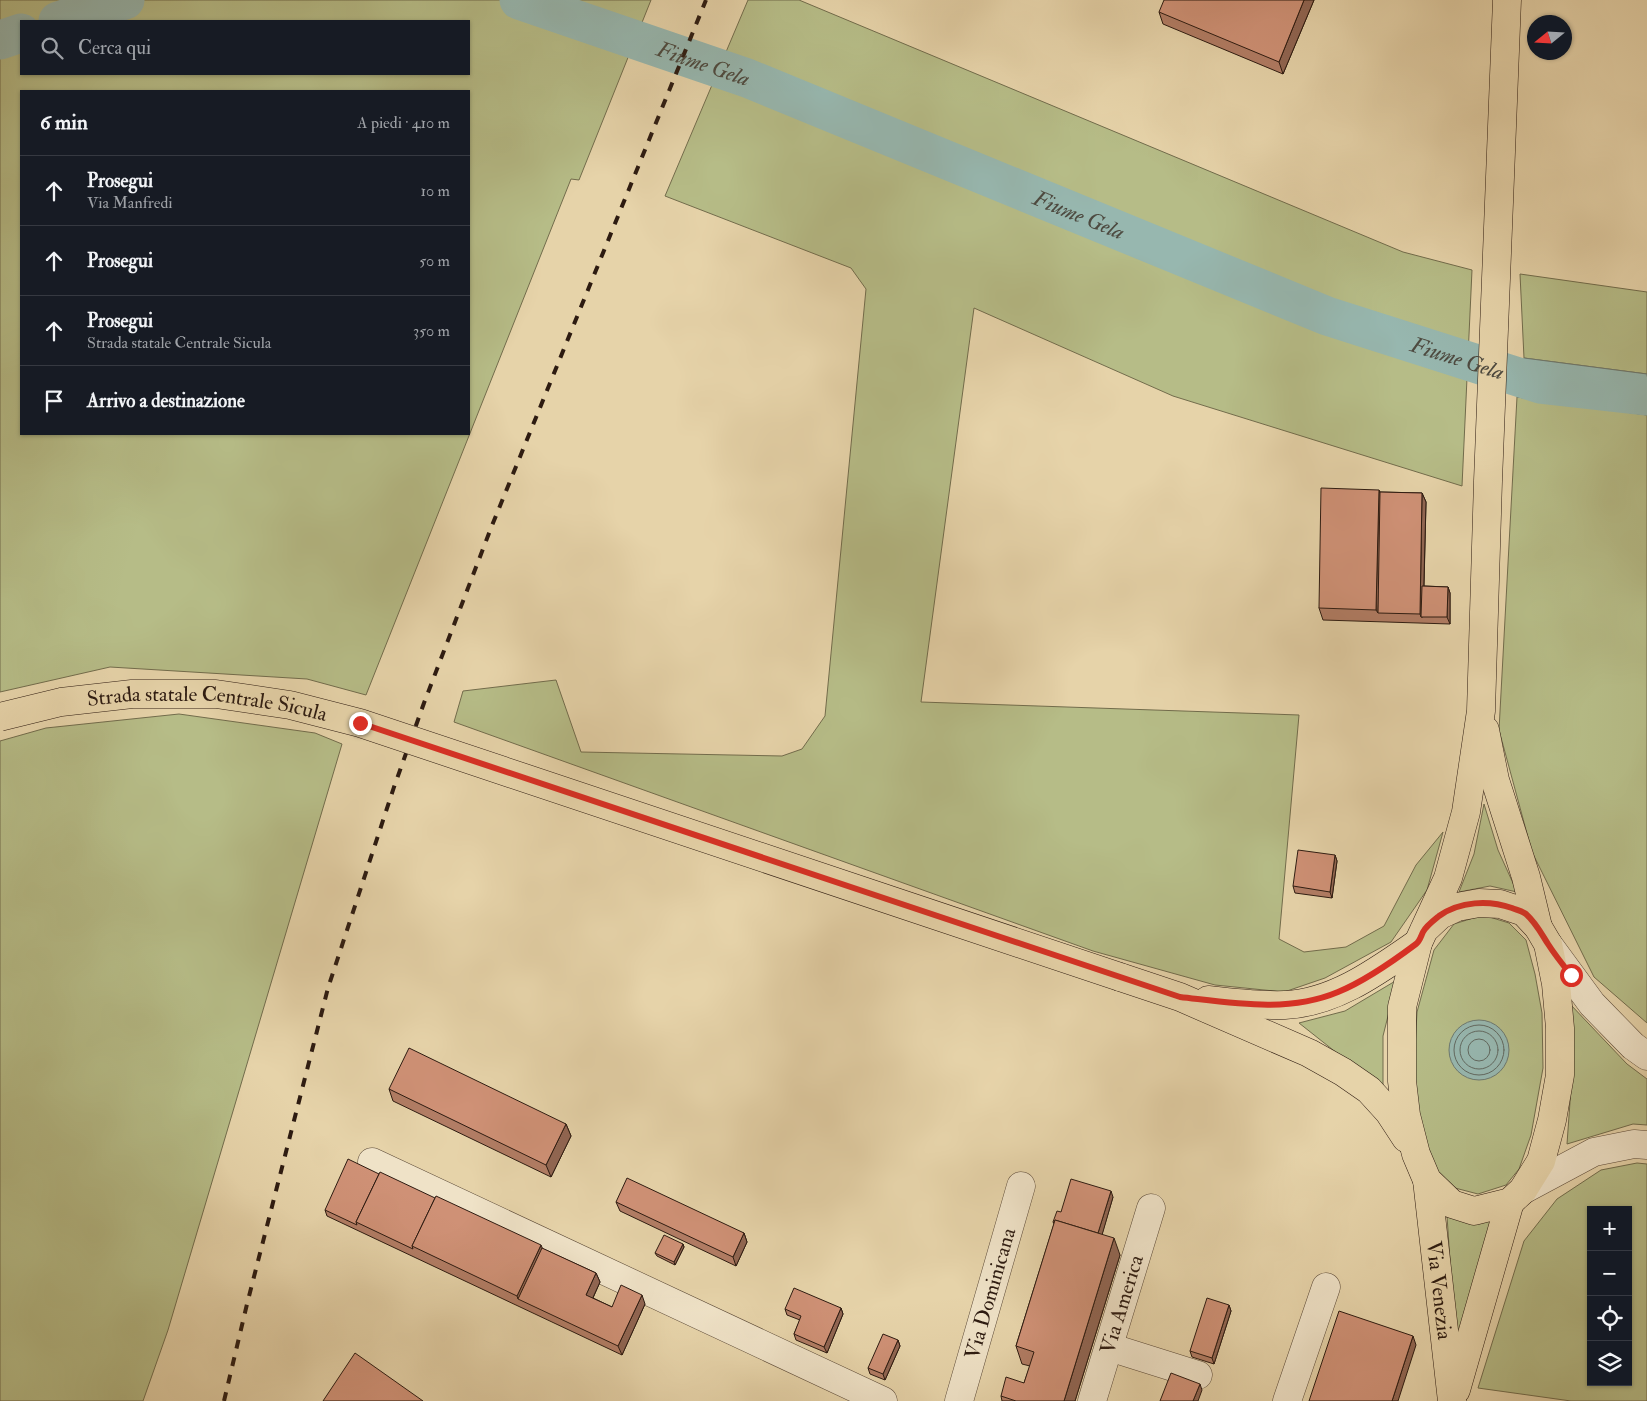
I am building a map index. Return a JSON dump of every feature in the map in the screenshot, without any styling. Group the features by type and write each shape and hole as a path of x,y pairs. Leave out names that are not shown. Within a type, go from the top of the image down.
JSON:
{"main road":[{"path":"1507,0 1481,711 1466,812 1448,878 1421,936 1402,1007 1402,1081 1406,1115 1416,1154 1427,1180 1452,1204 1474,1210 1516,1196"},
{"name":"Strada statale Centrale Sicula","path":"0,717 61,702 132,694 216,694 290,705 360,723 1180,997 1310,1053 1343,1072 1369,1090 1389,1112 1416,1154"},
{"name":"Via Venezia","path":"1453,1401 1516,1196 1540,1161 1552,1120 1560,1075 1560,1019 1556,984 1526,877 1495,780 1481,711"},
{"name":"Strada statale Centrale Sicula","path":"1180,997 1245,1004 1287,1005 1316,999 1359,982 1421,936 1440,915 1457,907 1479,902 1500,904 1524,912 1543,936"},
{"name":"Via Venezia","path":"1427,1180 1453,1401"}],"street":[{"path":"1543,936 1592,1004 1634,1046 1647,1056"},
{"path":"1516,1196 1594,1152 1634,1144 1647,1145"},
{"path":"372,1162 883,1401"},
{"name":"Via Dominicana","path":"959,1401 1021,1186"},
{"name":"Via America","path":"1092,1401 1151,1208"},
{"path":"1287,1401 1326,1287"},
{"path":"1109,1346 1198,1375"}],"green space":[{"path":"0,0 651,0 579,180 571,179 470,433 470,90 20,90 20,435 469,435 366,695 307,679 110,667 0,692"},
{"path":"748,0 799,0 1403,252 1472,270 1462,486 1173,396 974,308 921,702 1299,715 1279,939 1304,952 1346,947 1384,926 1416,865 1443,832 1427,890 1391,942 1325,978 1284,992 1215,985 1093,951 454,722 463,691 556,680 581,752 782,756 802,749 825,716 866,289 851,268 665,196"},
{"path":"1520,274 1647,292 1647,374 1524,358"},
{"path":"1517,397 1647,415 1647,1023 1594,977 1532,852 1499,730"},
{"path":"179,714 315,733 342,744 168,1330 143,1401 0,1401 0,741 46,728"},
{"path":"1484,804 1498,850 1517,892 1490,886 1459,892 1474,854"},
{"path":"1483,915 1509,923 1526,940 1535,974 1542,1013 1543,1068 1531,1135 1519,1169 1506,1185 1478,1194 1455,1188 1434,1167 1420,1127 1413,1084 1417,1012 1434,950 1454,924"},
{"path":"1397,980 1383,1036 1383,1086 1352,1065 1299,1023 1345,1011"},
{"path":"1570,1004 1627,1064 1647,1079 1647,1125 1633,1124 1567,1144 1572,1074"},
{"path":"1637,1163 1647,1164 1647,1401 1571,1401 1478,1388 1524,1241 1557,1199 1601,1170"},
{"path":"1447,1216 1497,1220 1456,1350"}],"water":[{"path":"1524,358 1647,374 1647,415 1517,397"},
{"path":"1473,1020 1485,1020 1496,1025 1504,1033 1509,1044 1507,1062 1496,1075 1485,1080 1473,1080 1462,1075 1454,1067 1449,1056 1449,1044 1454,1033 1462,1025"}],"building":[{"path":"1164,0 1304,0 1279,62 1159,12"},
{"path":"1321,488 1379,490 1376,610 1319,608"},
{"path":"1380,492 1422,493 1420,614 1378,613"},
{"path":"1422,586 1448,587 1447,617 1421,617"},
{"path":"1298,850 1335,855 1330,892 1293,886"},
{"path":"409,1048 566,1124 546,1165 389,1089"},
{"path":"348,1159 379,1174 356,1222 357,1225 325,1210"},
{"path":"380,1172 435,1198 412,1246 413,1249 356,1222"},
{"path":"627,1178 744,1233 733,1257 616,1202"},
{"path":"1071,1179 1111,1191 1098,1233 1055,1220 1053,1222 1057,1211 1061,1212"},
{"path":"436,1196 541,1245 517,1296 412,1246"},
{"path":"1055,1220 1114,1238 1064,1401 1016,1401 1001,1396 1006,1377 1024,1383 1034,1352 1016,1346"},
{"path":"664,1235 683,1244 674,1262 655,1253"},
{"path":"542,1248 596,1273 586,1295 612,1307 621,1285 642,1295 618,1346 518,1299"},
{"path":"794,1288 841,1308 824,1347 794,1334 801,1316 785,1309"},
{"path":"1207,1298 1229,1305 1212,1358 1190,1351"},
{"path":"1339,1311 1413,1336 1392,1401 1309,1401"},
{"path":"883,1334 898,1340 883,1374 868,1368"},
{"path":"355,1353 423,1401 323,1401"},
{"path":"1171,1373 1200,1384 1193,1401 1160,1401"}],"waterway":[{"name":"Fiume Gela","path":"61,20 125,0"},
{"name":"Fiume Gela","path":"519,0 747,78 1327,316 1540,384 1647,396"},
{"name":"Fiume Gela","path":"0,40 20,33"}],"railway":[{"path":"224,1401 328,988 394,787 491,528 706,0"}],"route":[{"path":"360,723 1180,997 1245,1004 1287,1005 1316,999 1359,982 1394,960 1418,943 1424,930 1440,915 1457,907 1479,902 1500,904 1524,912 1538,927 1571,975"}]}
